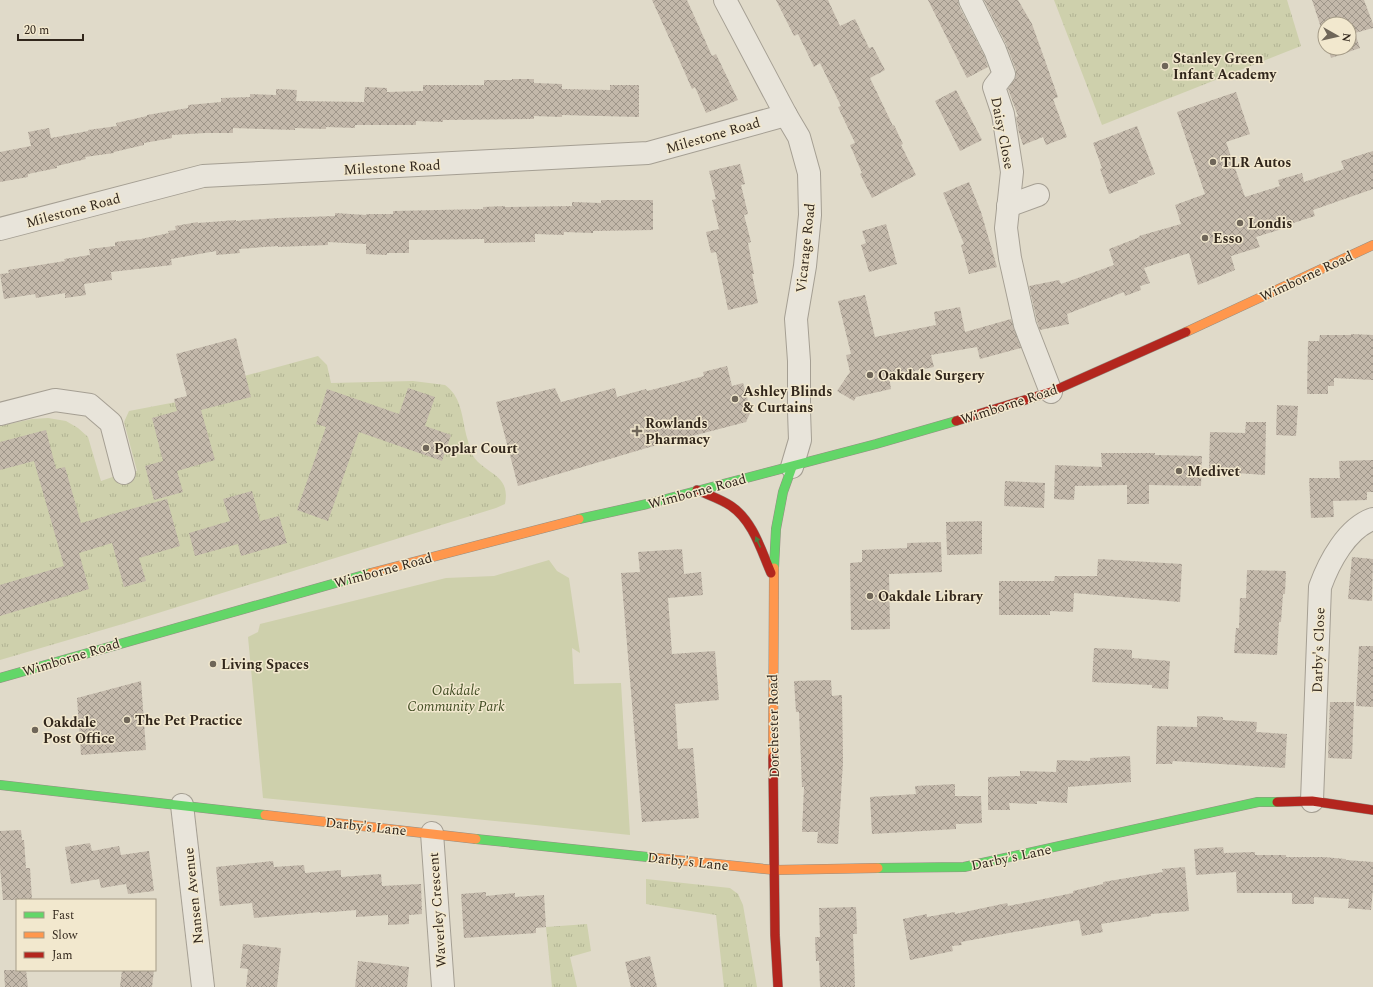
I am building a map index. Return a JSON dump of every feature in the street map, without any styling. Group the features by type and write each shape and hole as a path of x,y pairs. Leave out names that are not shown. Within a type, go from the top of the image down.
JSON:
{"main road":[{"name":"Wimborne Road","path":"0,678 403,564 550,526 647,504 697,490 792,467 940,426 1050,392 1160,344 1373,245"},
{"name":"Dorchester Road","path":"778,987 775,934 776,870 772,734 773,578 776,529 783,492 792,467"},
{"path":"697,490 733,508 747,522 757,539 773,578"},
{"name":"Darby's Lane","path":"0,785 604,853 776,870 964,867 1258,802 1312,801 1373,810"}],"street":[{"name":"Vicarage Road","path":"725,0 799,137 809,173 810,215 806,266 796,319 799,361 800,440 792,467"},
{"name":"Daisy Close","path":"970,0 995,50 1004,74 994,87 1003,114 1012,172 1006,228 1010,258 1025,325 1050,392"},
{"name":"Milestone Road","path":"0,230 203,176 648,153 786,115"},
{"path":"1008,206 1038,195"},
{"path":"0,414 55,400 90,405 111,423 124,473"},
{"name":"Darby's Close","path":"1312,801 1320,587 1327,568 1338,550 1354,531 1373,519"},
{"name":"Nansen Avenue","path":"182,805 203,987"},
{"name":"Waverley Crescent","path":"432,833 443,987"}],"green space":[{"name":"Stanley Green Infant Academy","path":"1054,0 1287,0 1301,46 1102,125"},
{"path":"318,356 327,365 331,383 413,381 445,385 451,390 457,399 471,453 478,462 501,481 506,494 505,504 126,623 0,660 0,426 32,419 48,418 66,421 78,428 88,437 101,481 124,473 137,471 124,422 129,411 239,390 237,378"},
{"name":"Oakdale Community Park","path":"549,560 557,571 569,578 580,653 572,648 574,684 621,683 630,835 263,798 248,637 258,632 260,624 446,578 494,576"},
{"path":"646,879 730,888 738,894 743,905 757,987 724,987 716,915 646,904"},
{"path":"587,924 591,951 570,957 577,987 552,987 546,927"}],"building":[{"path":"652,0 687,0 712,56 716,54 738,100 706,113 695,87 692,89"},
{"path":"776,0 828,0 840,26 855,19 869,48 873,47 885,70 870,78 893,126 894,125 903,144 901,145 916,175 872,198 860,174 862,173 850,145 855,143 838,107 841,106 820,63 814,67 798,34 794,36"},
{"path":"928,0 958,0 959,6 984,55 988,67 967,78"},
{"path":"984,0 1018,0 1032,24 1058,97 1053,99 1067,137 1046,145 1043,137 1023,145 1016,117 1018,116 1008,89 1016,76 1016,70 1006,44"},
{"path":"1312,0 1364,0 1373,24 1373,28 1357,32 1357,16 1317,16"},
{"path":"1357,39 1360,48 1357,49"},
{"path":"534,79 534,83 562,84 562,89 610,90 610,85 639,85 639,117 562,115 562,117 534,116 534,119 443,120 443,122 416,121 416,125 355,125 355,128 295,128 295,130 233,128 233,133 172,135 172,138 144,143 144,145 114,153 85,157 86,159 57,166 57,168 28,174 28,177 0,182 0,152 31,146 28,132 49,128 51,138 88,130 117,126 116,123 147,115 188,108 188,105 221,102 221,98 250,97 250,94 276,95 276,89 297,90 296,101 364,102 365,87 387,88 387,92 423,91 423,85 484,85 484,80"},
{"path":"956,90 982,140 960,151 935,101"},
{"path":"1236,92 1250,134 1226,142 1245,197 1280,186 1278,180 1302,173 1304,182 1344,169 1341,161 1373,151 1373,189 1313,210 1315,216 1287,225 1288,227 1256,237 1260,247 1231,256 1235,270 1198,285 1189,253 1144,268 1150,283 1140,286 1141,290 1125,296 1124,292 1067,314 1069,324 1040,330 1029,286 1059,280 1061,284 1114,265 1109,249 1140,237 1139,236 1181,224 1175,205 1205,194 1177,112"},
{"path":"1137,126 1155,174 1137,181 1138,183 1109,194 1093,143"},
{"path":"740,164 745,184 741,185 748,214 744,215 751,242 748,243 758,303 728,310 716,252 711,253 706,232 719,229 712,200 716,199 709,171"},
{"path":"969,182 981,212 997,267 969,274 961,245 964,244 943,193"},
{"path":"601,200 653,200 653,230 593,231 593,233 564,232 564,235 535,234 535,242 484,243 484,239 409,240 409,253 387,253 387,255 366,254 366,244 328,242 328,245 278,246 239,249 240,253 216,255 216,251 171,259 172,265 111,272 112,280 84,284 86,295 65,298 65,293 36,298 35,294 4,299 0,274 9,273 8,270 65,261 64,259 90,255 89,249 115,246 115,242 141,239 169,233 168,231 176,230 175,226 198,222 335,216 335,213 366,215 393,214 393,211 483,209 483,207 505,206 572,206 572,202 601,203"},
{"path":"886,224 897,264 869,272 861,245 866,243 862,231"},
{"path":"865,295 875,337 936,325 934,312 960,307 965,332 1011,319 1021,348 980,359 977,347 931,355 934,367 889,376 891,389 856,397 854,401 837,391 850,372 846,355 851,354 838,301"},
{"path":"1320,335 1373,335 1373,380 1334,378 1334,386 1328,386 1328,394 1307,394 1308,341 1319,341"},
{"path":"236,338 251,397 201,410 215,460 177,471 183,492 154,500 145,466 163,461 152,418 177,411 174,399 187,396 176,354"},
{"path":"727,366 732,386 743,383 751,411 746,422 650,447 518,486 496,402 555,388 561,402 615,388 617,397 646,389 647,391 704,376 703,372"},
{"name":"Poplar Court","path":"408,388 435,397 425,426 451,435 442,461 359,432 328,521 297,510 326,427 316,424 327,389 399,414"},
{"path":"1277,405 1298,406 1296,436 1276,435"},
{"path":"1246,422 1266,422 1265,475 1209,471 1210,432 1245,433"},
{"path":"46,430 56,469 65,467 81,523 167,499 180,546 139,558 146,581 124,587 112,543 79,553 89,589 0,616 0,585 64,566 34,461 0,470 0,442"},
{"path":"1101,453 1155,453 1155,455 1202,456 1201,486 1149,485 1149,504 1127,504 1127,485 1075,486 1074,500 1054,499 1055,465 1102,467"},
{"path":"1373,460 1373,492 1367,492 1367,500 1333,501 1334,517 1311,518 1309,478 1340,478 1339,461"},
{"path":"1005,481 1045,483 1044,508 1004,506"},
{"path":"252,491 260,521 279,516 287,543 241,556 238,544 195,556 189,533 230,521 223,499"},
{"path":"982,521 982,554 947,555 946,522"},
{"name":"Oakdale Library","path":"941,542 942,572 889,574 890,629 851,630 850,563 862,562 862,550 907,548 907,543"},
{"path":"682,549 684,574 701,572 703,595 668,598 672,654 715,651 719,700 675,704 678,749 693,748 699,818 642,822 621,573 640,572 638,552"},
{"path":"1352,557 1373,559 1372,601 1348,599"},
{"path":"1098,559 1182,564 1180,602 1074,593 1073,612 1050,611 1050,615 999,615 999,581 1054,581 1055,576 1097,576"},
{"path":"1247,570 1286,571 1285,594 1283,594 1281,622 1279,622 1277,655 1234,653 1236,628 1239,628 1240,598 1246,598"},
{"path":"1359,646 1373,646 1373,707 1356,706"},
{"path":"1094,648 1132,650 1132,658 1170,661 1168,689 1152,688 1152,685 1092,682"},
{"path":"831,680 832,696 842,695 843,762 838,844 817,843 818,832 802,832 804,787 802,787 799,712 796,712 794,681"},
{"path":"141,681 146,750 81,755 77,698"},
{"path":"1330,702 1354,702 1352,759 1328,758"},
{"path":"1197,716 1223,717 1223,720 1257,722 1256,732 1287,734 1285,768 1173,761 1172,764 1156,764 1157,726 1197,727"},
{"path":"1130,756 1131,782 1068,787 1067,803 1037,801 1037,804 1009,803 1010,810 988,810 988,777 1020,776 1020,771 1056,772 1057,760 1090,761 1090,758"},
{"path":"955,784 955,796 981,796 982,823 956,824 956,829 872,834 870,797 916,794 915,786"},
{"path":"21,830 22,840 24,840 26,868 30,868 32,899 3,900 0,867 0,831"},
{"path":"90,843 92,851 119,846 121,855 149,851 154,891 128,894 126,884 101,888 99,879 71,884 65,847"},
{"path":"1223,847 1224,853 1255,852 1255,855 1323,857 1373,862 1371,910 1348,908 1349,899 1314,897 1314,904 1292,904 1292,893 1237,893 1236,872 1196,875 1194,849"},
{"path":"273,861 274,867 304,865 305,873 341,870 341,877 381,874 382,886 421,884 422,914 409,915 409,924 388,925 388,915 356,917 356,910 254,918 252,903 220,906 216,867"},
{"path":"1185,867 1189,911 1151,914 1151,916 1101,924 1103,932 1082,936 1079,920 961,942 962,945 952,946 953,951 910,960 903,919 927,914 927,917 955,912 955,914 1007,903 1008,906 1073,893 1073,891 1103,884 1103,882 1163,872 1162,869"},
{"path":"486,892 486,896 515,893 515,897 544,895 546,927 536,928 536,933 464,938 461,894"},
{"path":"856,907 857,934 853,934 855,987 820,987 819,961 816,961 815,937 820,937 819,908"},
{"path":"243,944 281,948 277,987 246,987 248,969 240,968"},
{"path":"650,956 657,987 631,987 625,962"},
{"path":"358,961 409,967 407,987 355,987"},
{"path":"4,970 26,971 28,987 5,987"},
{"path":"122,971 154,971 152,987 120,987"}],"traffic: fast":[{"path":"579,519 647,504 876,444 956,421"},
{"path":"774,568 776,529 783,492 792,467"},
{"path":"0,678 371,573"},
{"path":"0,785 265,815"},
{"path":"878,868 964,867 1258,802 1277,802"},
{"path":"476,839 657,858"}],"traffic: slow":[{"path":"1186,332 1373,245"},
{"path":"371,573 579,519"},
{"path":"773,757 774,568"},
{"path":"265,815 476,839"},
{"path":"657,858 775,870 878,868"}],"traffic: jam":[{"path":"956,421 1051,392 1186,332"},
{"path":"697,490 723,501 739,512 756,536 771,573"},
{"path":"773,757 775,935 778,987"},
{"path":"1277,802 1312,801 1373,810"}],"place":[{"name":"Stanley Green Infant Academy","path":"1165,66"},
{"name":"TLR Autos","path":"1213,162"},
{"name":"Londis","path":"1240,223"},
{"name":"Esso","path":"1205,238"},
{"name":"Oakdale Surgery","path":"870,375"},
{"name":"Ashley Blinds & Curtains","path":"735,399"},
{"name":"Rowlands Pharmacy","path":"637,431"},
{"name":"Poplar Court","path":"426,448"},
{"name":"Medivet","path":"1179,471"},
{"name":"Oakdale Library","path":"870,596"},
{"name":"Living Spaces","path":"213,664"},
{"name":"The Pet Practice","path":"127,720"},
{"name":"Oakdale Post Office","path":"35,730"}]}
